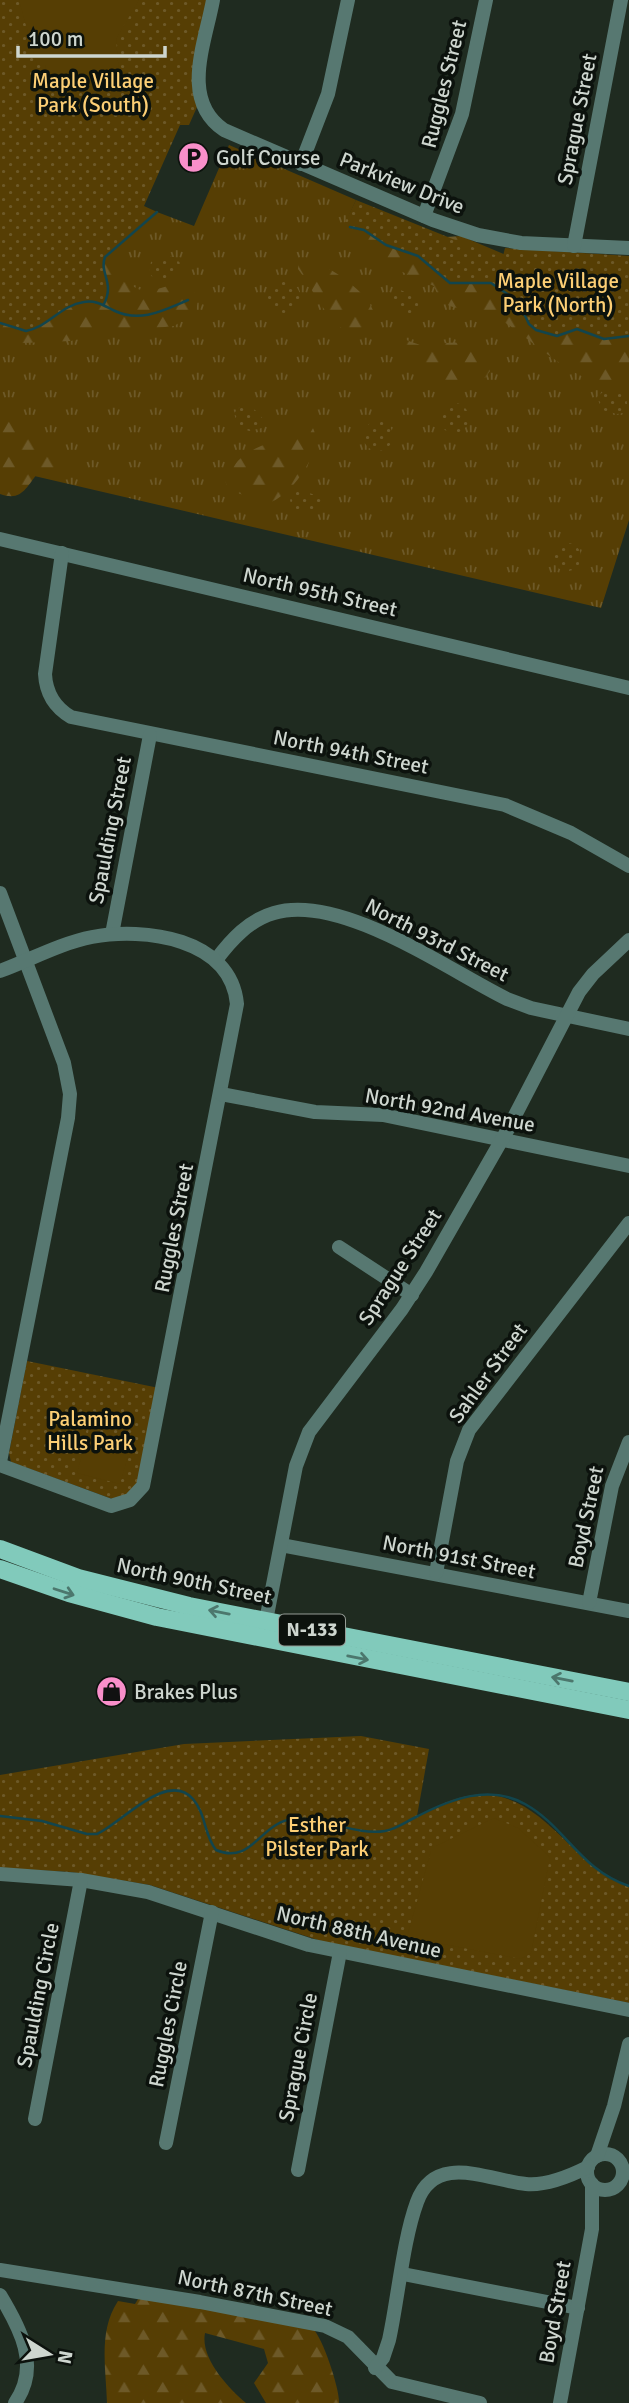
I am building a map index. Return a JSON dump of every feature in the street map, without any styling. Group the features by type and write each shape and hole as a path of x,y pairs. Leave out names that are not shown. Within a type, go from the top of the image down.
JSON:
{"main road":[{"name":"North 90th Street","path":"0,1549 117,1589 629,1692"},
{"name":"North 90th Street","path":"0,1569 125,1609 262,1639 629,1710"}],"street":[{"name":"Parkview Drive","path":"213,0 198,86 205,111 224,130 458,230 499,240 629,248"},
{"path":"301,164 328,94 348,0"},
{"name":"Ruggles Street","path":"424,216 462,114 486,0"},
{"name":"Sprague Street","path":"574,246 621,0"},
{"name":"North 95th Street","path":"0,539 629,688"},
{"name":"North 94th Street","path":"62,553 45,674 48,692 57,707 79,721 505,805 571,833 629,866"},
{"name":"Spaulding Street","path":"112,934 150,735"},
{"path":"0,893 64,1063 70,1104 0,1464"},
{"name":"North 93rd Street","path":"216,960 243,930 266,915 284,910 312,912 360,923 508,999 566,1016 629,1029"},
{"path":"0,971 82,940 112,934 139,934 181,942 205,951 216,960"},
{"name":"Sprague Street","path":"262,1639 296,1466 309,1432 412,1294 502,1139 585,983 629,940"},
{"name":"Ruggles Street","path":"0,1464 103,1504 127,1502 140,1492 146,1478 237,1003 231,979 216,960"},
{"name":"North 92nd Avenue","path":"221,1094 315,1112 383,1115 629,1167"},
{"name":"Sahler Street","path":"436,1573 457,1461 469,1430 629,1223"},
{"path":"339,1247 412,1294"},
{"name":"Boyd Street","path":"589,1603 615,1474 629,1442"},
{"name":"North 91st Street","path":"281,1545 629,1611"},
{"name":"North 88th Avenue","path":"0,1874 81,1880 148,1892 277,1936 340,1952 629,2010"},
{"name":"Spaulding Circle","path":"35,2119 81,1880"},
{"name":"Ruggles Circle","path":"166,2143 212,1912"},
{"name":"Sprague Circle","path":"298,2170 340,1952"},
{"name":"Boyd Street","path":"592,2229 610,2189 625,2174 621,2159 620,2098 629,2044"},
{"name":"Boyd Street","path":"560,2403 592,2229 592,2161 620,2098"},
{"path":"544,2182 592,2161 621,2159"},
{"path":"375,2368 387,2351 417,2203 432,2180 455,2171 526,2184 591,2183 598,2189 610,2189"},
{"name":"North 87th Street","path":"0,2270 314,2323 348,2337 384,2378 402,2386 480,2403"},
{"path":"403,2274 578,2308"},
{"path":"0,2295 20,2330 27,2354 27,2375 15,2403"}],"green space":[{"name":"Maple Village Park (South)","path":"0,0 207,0 197,107 189,125 180,125 144,206 157,212 105,257 108,290 104,304 91,302 71,306 46,323 26,331 0,323"},
{"path":"19,0 139,0 116,39 120,84 47,90 45,65 37,65"},
{"path":"229,145 356,200 343,228 350,227 629,336 629,520 601,608 0,468 0,323 103,263 107,254 157,212 194,226"},
{"name":"Maple Village Park (North)","path":"356,200 490,254 503,256 505,248 629,256 629,336 604,339 577,329 557,336 536,330 529,324 518,301 491,283 450,283 418,256 386,245 364,230 342,228"},
{"path":"347,222 446,237 461,236 629,307 629,379 615,385 598,383 578,375 491,314 444,303 434,286 389,266 347,235"},
{"path":"162,256 174,257 180,263 174,277 160,280 149,272 151,262"},
{"path":"112,258 136,288 149,290 177,284 191,286 198,299 196,313 174,326 138,330 120,328 71,341 0,344 0,277 98,263"},
{"path":"305,258 341,276 364,297 376,320 374,331 361,334 349,332 328,315 298,269 299,260"},
{"path":"284,281 295,286 300,297 295,308 284,313 273,308 268,297 273,286"},
{"path":"400,290 413,295 420,307 415,316 401,313 391,305 392,294"},
{"path":"395,337 423,345 466,343 481,351 490,371 485,378 465,378 454,388 439,390 421,366 393,350 391,343"},
{"path":"604,391 626,395 628,412 617,414 602,410 597,397"},
{"path":"454,403 465,407 469,418 465,429 454,433 443,429 439,418 443,407"},
{"path":"242,405 255,410 264,420 262,428 249,431 238,426 234,413"},
{"path":"0,411 64,461 57,470 38,473 23,492 14,496 0,494"},
{"path":"293,416 308,422 315,433 309,462 288,491 275,500 261,504 230,489 225,480 236,463 250,452 286,436 288,419"},
{"path":"378,421 389,425 393,436 389,447 378,451 367,447 363,436 367,425"},
{"path":"298,490 323,497 324,510 311,514 293,510 290,500"},
{"path":"567,543 577,547 581,557 577,567 567,571 557,567 553,557 557,547"},
{"name":"Palamino Hills Park","path":"27,1361 159,1388 135,1491 115,1500 11,1462 9,1453"},
{"path":"89,1429 132,1441 120,1484 77,1473"},
{"name":"Esther Pilster Park","path":"361,1736 429,1749 417,1816 467,1796 492,1795 514,1801 534,1813 588,1861 629,1886 629,2003 324,1942 150,1885 71,1872 0,1868 0,1775 184,1744"},
{"path":"494,1818 518,1828 550,1857 531,1953 521,1959 407,1937 431,1851 436,1846"},
{"path":"140,2296 313,2329 330,2364 339,2403 266,2403 254,2383 268,2363 264,2349 205,2333 211,2362 224,2381 246,2403 107,2403 105,2337 108,2325 118,2301 135,2304"}],"waterway":[{"path":"104,304 108,290 105,257 157,212"},
{"path":"350,227 364,230 386,245 418,256 450,283 491,283 518,301 529,324 536,330 557,336 577,329 604,339 629,336"},
{"path":"0,323 26,331 34,329 68,307 84,302 97,303 134,316 152,314 188,300"},
{"path":"0,1816 42,1821 87,1834 97,1834 158,1794 182,1792 197,1805 216,1850 229,1853 248,1847 283,1821 306,1819 363,1831 385,1831 457,1799 498,1795 525,1804 539,1813 597,1869 629,1886"}],"place":[{"name":"Golf Course","path":"193,158"},
{"name":"Brakes Plus","path":"111,1692"}]}
